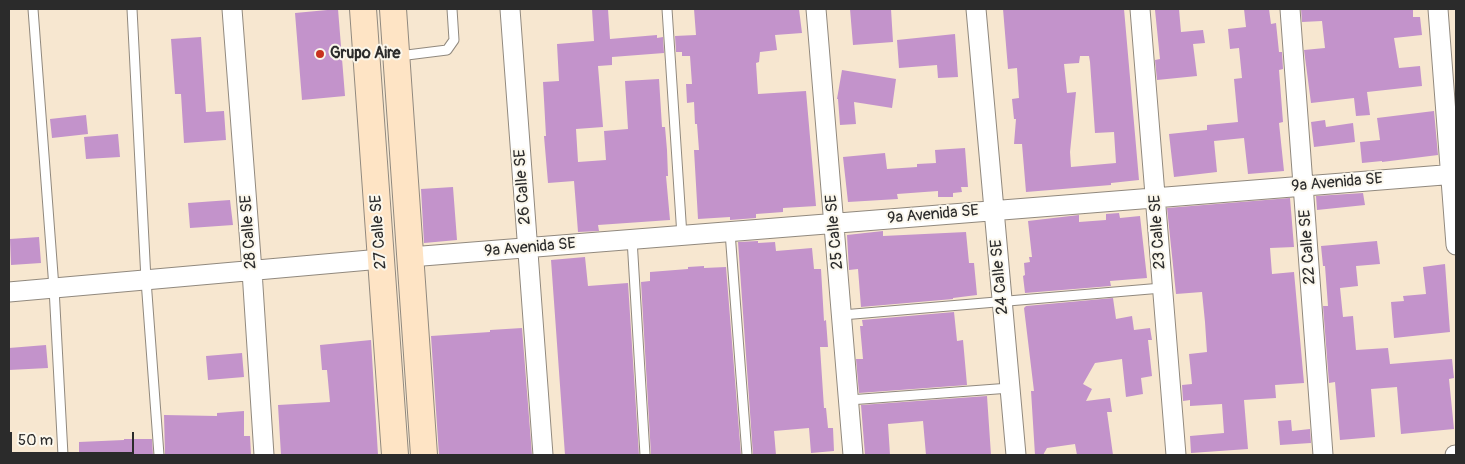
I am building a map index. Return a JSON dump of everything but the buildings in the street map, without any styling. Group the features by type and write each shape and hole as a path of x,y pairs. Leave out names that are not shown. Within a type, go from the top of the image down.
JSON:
{"main road":[{"name":"27 Calle SE","path":"363,9 395,455"},
{"name":"27 Calle SE","path":"394,9 424,455"}],"street":[{"name":"28 Calle SE","path":"232,9 264,455"},
{"name":"26 Calle SE","path":"510,9 543,455"},
{"name":"25 Calle SE","path":"816,9 853,455"},
{"name":"24 Calle SE","path":"976,9 1016,455"},
{"name":"23 Calle SE","path":"1140,9 1176,455"},
{"name":"22 Calle SE","path":"1290,9 1324,455"},
{"path":"1438,9 1453,174 1456,245"},
{"name":"9a Avenida SE","path":"410,257 1453,174"},
{"path":"9,292 381,259"}],"lane":[{"path":"33,9 54,288 63,455"},
{"path":"132,9 146,280 159,455"},
{"path":"397,56 447,50 454,40 452,9"},
{"path":"667,9 682,236"},
{"path":"730,232 747,455"},
{"path":"632,239 645,455"},
{"path":"842,315 1162,288"},
{"path":"849,400 1010,388"}],"place":[{"name":"Grupo Aire","path":"320,54"}]}
